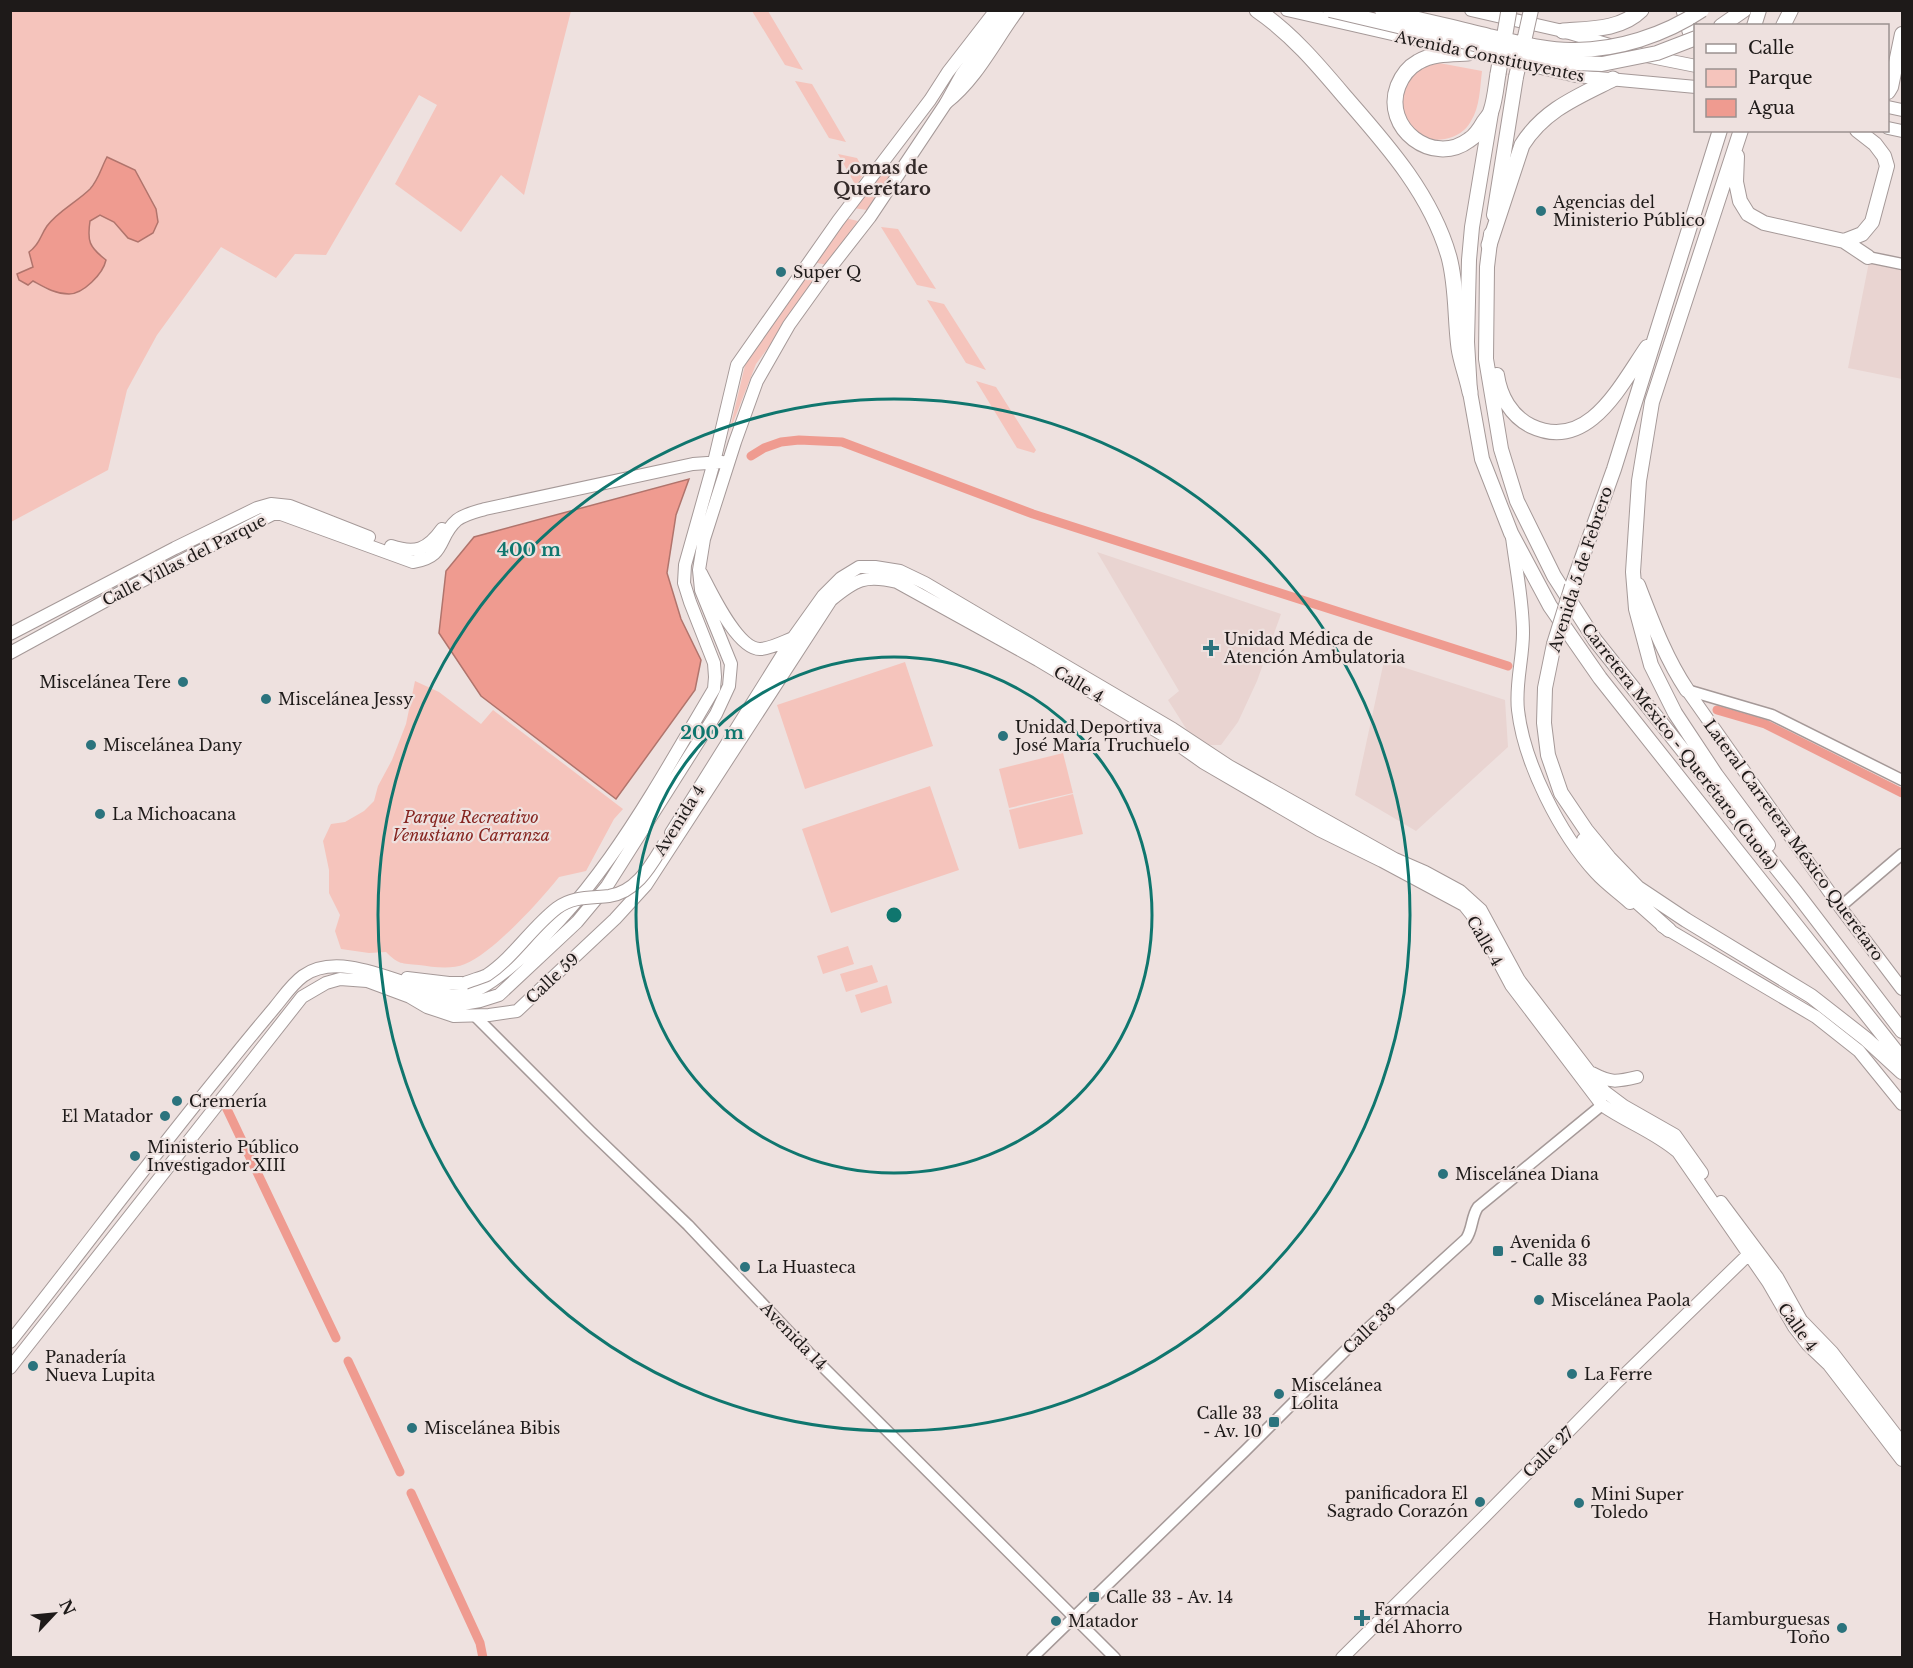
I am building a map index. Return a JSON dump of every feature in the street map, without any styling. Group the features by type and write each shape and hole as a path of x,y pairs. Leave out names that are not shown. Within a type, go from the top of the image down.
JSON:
{"highway":[{"path":"1257,10 1278,25 1306,51 1379,136 1427,204 1443,237 1455,281 1459,348 1470,392"},
{"path":"1330,10 1551,62 1619,61 1657,53 1694,38"},
{"path":"1382,10 1545,49 1573,50 1629,42 1659,33 1702,10"},
{"path":"1468,53 1432,56 1412,65 1403,76 1396,89 1395,104 1398,119 1405,132 1417,142 1431,148 1446,149 1469,141 1476,135 1491,111 1509,10"},
{"name":"Carretera México - Querétaro (Cuota)","path":"1531,10 1516,77 1487,267 1486,359 1501,449 1517,501 1554,576 1594,640 1795,891 1902,1031"},
{"path":"1563,31 1622,24 1641,10"},
{"path":"1684,10 1694,37"},
{"path":"1724,24 1744,10"},
{"path":"1781,24 1791,10"},
{"path":"1889,90 1902,34"},
{"path":"1489,245 1522,145 1531,130 1558,107 1613,79"},
{"name":"Carretera México - Querétaro (Cuota)","path":"1491,111 1469,260 1467,342 1470,392 1482,459 1511,533 1550,606 1600,678 1902,1059"},
{"name":"Avenida 5 de Febrero","path":"1719,132 1614,469 1554,644 1545,688 1544,723 1548,755 1561,793 1586,830 1638,888 1695,926 1811,996 1902,1072"},
{"path":"1844,241 1862,234 1872,222 1887,166 1880,150 1860,132"},
{"path":"1739,136 1736,182 1740,201 1748,214 1764,222 1844,241 1868,257"},
{"name":"Avenida 5 de Febrero","path":"1739,136 1652,402 1639,481 1633,572 1636,609 1651,665 1675,713 1716,775 1769,847 1795,891"},
{"path":"1487,267 1491,297 1492,349 1499,388 1516,415 1524,422 1541,430 1564,433 1584,426 1603,409 1655,336"},
{"path":"1633,572 1665,652 1687,690"},
{"path":"1561,793 1581,837 1603,867 1669,930"}],"main road":[{"path":"10,1342 210,1085 295,983 314,970 332,966 365,970 446,994 469,993 492,982 522,958 560,921 593,881 656,785 714,689 716,677 714,663 684,583 685,565 740,358 838,221 996,10"},
{"name":"Avenida Constituyentes","path":"1287,10 1576,76 1694,87"},
{"path":"1471,10 1563,31 1646,56 1694,66"},
{"path":"10,1368 302,997 326,983 340,979 367,981 410,997 457,1005 499,995 577,922 607,886 716,714 729,686 731,664 701,590 699,570 704,539 757,381 776,346 827,272 870,217 946,103 962,74 1014,12"},
{"path":"946,103 957,94 976,71 1014,12"},
{"name":"Calle Villas del Parque","path":"10,653 138,582 273,514 281,514 413,562 426,560 436,553 454,523 460,518 485,509 563,490 714,458 730,457"},
{"name":"Calle Villas del Parque","path":"563,490 714,458"},
{"path":"693,464 709,479"},
{"name":"Calle Villas del Parque","path":"10,634 175,548 264,506 281,504 290,506 408,551 424,548 434,541 448,518 456,512 469,507 531,497"},
{"path":"1511,533 1520,592 1523,633 1518,709 1525,745 1546,798 1579,853 1597,874 1634,906 1669,930 1816,1017 1859,1051 1902,1104"},
{"name":"Avenida 4","path":"393,980 411,978 465,983 486,975 507,958 557,908 572,899 612,895 636,883 645,874 793,638 823,596 848,573 859,567 900,571"},
{"path":"699,570 742,641 759,650 793,638"},
{"name":"Calle 4","path":"900,571 925,583 1173,729 1229,766 1395,859 1460,891 1480,910 1519,980 1610,1098 1675,1135 1751,1251 1794,1327 1808,1345 1829,1365 1902,1460"},
{"name":"Avenida 4","path":"662,863 831,600 852,583 864,579 883,579"},
{"name":"Calle 4","path":"883,579 897,582 976,625 1125,711 1170,739 1204,764 1320,830 1464,905 1485,936 1510,986 1602,1105 1667,1143 1678,1152 1751,1251 1777,1277 1801,1320 1832,1352 1902,1443"},
{"name":"Lateral Carretera México Querétaro","path":"1687,690 1840,907 1902,989"},
{"name":"Calle 59","path":"410,997 427,1007 454,1016 517,1011 615,919 646,885 662,863"},
{"path":"1591,1073 1615,1082 1636,1077"},
{"name":"Calle 27","path":"1342,1658 1751,1251"}],"street":[{"path":"1868,257 1902,264"},
{"path":"1687,690 1772,715 1902,780"},
{"path":"1840,907 1902,854"},
{"name":"Avenida 14","path":"474,1015 688,1225 809,1353 1114,1658"},
{"name":"Calle 33","path":"1032,1658 1275,1422 1365,1331 1466,1239 1471,1232 1473,1214 1478,1207 1602,1105"}],"shaded area":[{"path":"1869,262 1902,269 1902,379 1848,368"},
{"name":"Unidad Médica de Atención Ambulatoria","path":"1097,552 1281,614 1257,681 1238,722 1221,745 1208,745 1187,730 1168,700 1179,691"},
{"path":"1384,661 1505,700 1508,747 1416,831 1355,795"}],"green space":[{"path":"11,11 571,11 524,195 501,175 461,232 395,184 437,105 419,95 326,255 295,254 276,278 221,247 157,335 127,390 108,470 11,522","holes":["128,167 135,170 142,185 128,238 114,222 100,215 90,221 87,238 95,252 48,290 32,281 33,267 29,252 37,246 70,206 89,189 100,175"]},
{"path":"752,11 768,11 803,70 785,65"},
{"path":"1439,63 1482,71 1480,90 1474,115 1463,131 1445,139 1429,139 1416,132 1407,122 1402,108 1403,94 1408,80 1420,70"},
{"path":"795,81 812,84 846,142 829,138"},
{"path":"838,154 857,158 865,172 856,186"},
{"path":"886,164 899,166 867,210 853,208"},
{"path":"845,218 858,221 827,265 813,262"},
{"path":"881,227 898,229 936,289 917,285"},
{"path":"806,272 821,276 756,364 729,433 745,365"},
{"path":"927,300 944,304 986,370 966,363"},
{"path":"976,381 996,387 1036,450 1034,453 1017,448"},
{"path":"905,662 933,746 805,789 777,705"},
{"name":"Parque Recreativo Venustiano Carranza","path":"415,681 439,692 481,724 493,710 623,809 614,819 586,871 559,877 528,913 502,938 476,958 454,967 404,963 397,961 386,952 369,953 341,949 335,931 340,915 329,893 329,870 323,841 331,824 345,822 364,811 374,801 378,786 392,760 406,724"},
{"path":"1063,753 1073,793 1009,808 999,769"},
{"path":"930,786 959,870 831,913 802,829"},
{"path":"1073,794 1083,834 1019,849 1009,810"},
{"path":"848,946 854,964 823,974 817,956"},
{"path":"872,965 878,982 846,992 840,974"},
{"path":"887,985 892,1003 861,1013 855,995"}],"water":[{"path":"107,157 135,170 156,209 158,222 153,233 138,242 128,238 114,222 100,215 90,221 89,239 96,251 106,260 101,271 86,287 74,293 64,294 33,281 28,285 19,280 17,274 33,267 29,252 38,243 47,226 90,189"},
{"path":"689,479 676,515 667,573 681,619 701,660 695,690 616,799 481,696 439,633 446,571 474,537"}],"waterway":[{"path":"751,456 781,442 799,440 842,442 1033,514 1508,666"},
{"path":"1717,710 1765,724 1902,793"},
{"path":"226,1107 336,1338"},
{"path":"348,1361 400,1472"},
{"path":"411,1493 480,1643 483,1658"}],"place":[{"name":"Agencias del Ministerio Público","path":"1541,211"},
{"name":"Super Q","path":"781,272"},
{"name":"Unidad Médica de Atención Ambulatoria","path":"1211,648"},
{"name":"Miscelánea Tere","path":"183,682"},
{"name":"Miscelánea Jessy","path":"266,699"},
{"name":"Unidad Deportiva José María Truchuelo","path":"1003,736"},
{"name":"Miscelánea Dany","path":"91,745"},
{"name":"La Michoacana","path":"100,814"},
{"name":"Cremería","path":"177,1101"},
{"name":"El Matador","path":"165,1116"},
{"name":"Ministerio Público Investigador XIII","path":"135,1156"},
{"name":"Miscelánea Diana","path":"1443,1174"},
{"name":"Avenida 6 - Calle 33","path":"1498,1251"},
{"name":"La Huasteca","path":"745,1267"},
{"name":"Miscelánea Paola","path":"1539,1300"},
{"name":"Panadería Nueva Lupita","path":"33,1366"},
{"name":"La Ferre","path":"1572,1374"},
{"name":"Miscelánea Lolita","path":"1279,1394"},
{"name":"Calle 33 - Av. 10","path":"1274,1422"},
{"name":"Miscelánea Bibis","path":"412,1428"},
{"name":"panificadora El Sagrado Corazón","path":"1480,1502"},
{"name":"Mini Super Toledo","path":"1579,1503"},
{"name":"Calle 33 - Av. 14","path":"1094,1597"},
{"name":"Farmacia del Ahorro","path":"1362,1618"},
{"name":"Matador","path":"1056,1621"},
{"name":"Hamburguesas Toño","path":"1842,1628"}],"district":[{"name":"Lomas de Querétaro","path":"882,178"}]}
